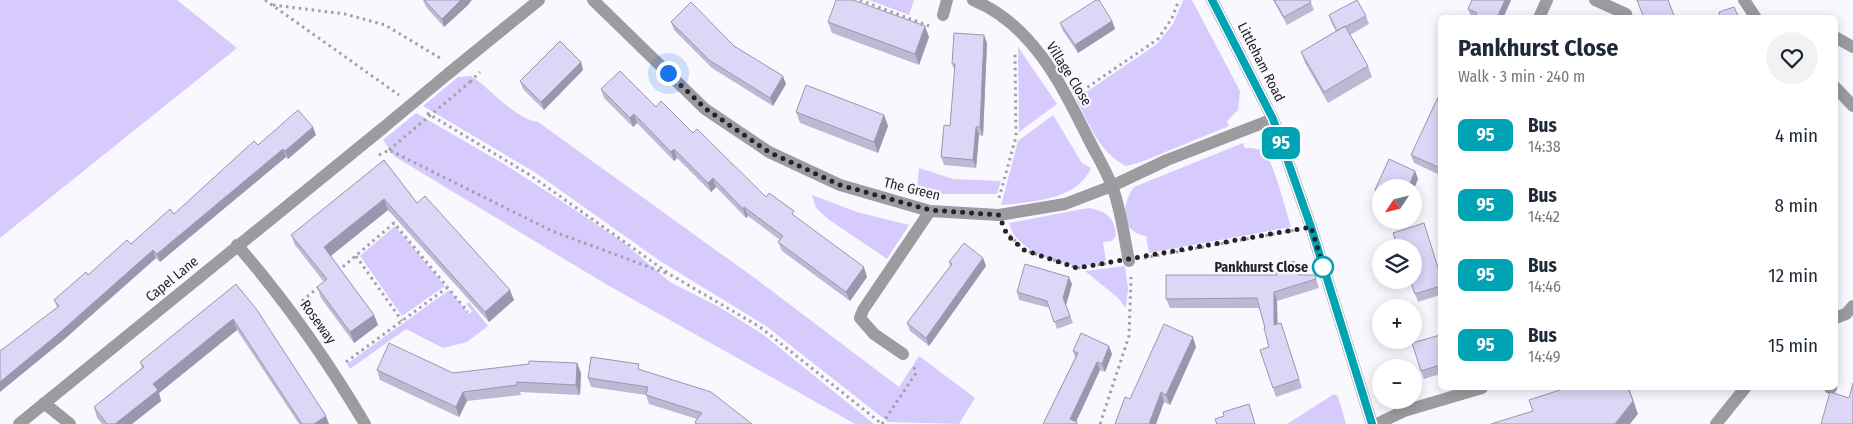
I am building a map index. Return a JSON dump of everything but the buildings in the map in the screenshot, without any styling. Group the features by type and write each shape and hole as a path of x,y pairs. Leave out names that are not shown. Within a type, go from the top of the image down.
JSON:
{"street":[{"path":"452,70 539,0"},
{"name":"The Green","path":"593,0 706,109 769,152 840,185 930,210 999,215 1065,204 1112,186 1167,160 1273,119"},
{"path":"943,15 947,0"},
{"name":"Village Close","path":"973,0 988,6 1019,30 1042,54 1069,100 1112,186 1129,261"},
{"name":"Littleham Road","path":"1212,0 1273,119 1311,227 1372,424"},
{"path":"1540,15 1547,0"},
{"path":"1595,0 1626,15"},
{"path":"1744,0 1754,15"},
{"path":"1838,39 1853,47"},
{"name":"Capel Lane","path":"19,424 452,70"},
{"path":"1838,90 1853,106"},
{"path":"903,354 874,334 860,318 863,310 930,210"},
{"name":"Roseway","path":"236,245 291,310 334,371 364,424"},
{"path":"1838,317 1846,314 1853,306"},
{"path":"1377,424 1404,411 1475,390"},
{"path":"1721,422 1743,390"},
{"path":"44,403 70,424"}],"path":[{"path":"265,0 401,96"},
{"path":"860,0 936,29"},
{"path":"1069,100 1115,66 1158,39 1172,18 1178,0"},
{"path":"272,5 345,14 385,25 452,70"},
{"path":"1019,30 1014,46 1016,137 999,196 999,215 1007,235 1024,250 1077,268 1129,261 1311,227"},
{"path":"372,158 389,150 470,82"},
{"path":"426,112 530,175 671,275 760,327 882,424 916,372 915,368 903,354"},
{"path":"389,150 552,231 616,254 652,270 671,275"},
{"path":"334,274 394,223 468,312"},
{"path":"356,256 402,320"},
{"path":"1100,424 1130,336 1132,285 1129,261"},
{"path":"291,310 327,280"},
{"path":"334,371 448,287"}],"shaded area":[{"path":"0,0 177,0 237,48 0,238"},
{"path":"869,0 914,0 909,15"},
{"path":"1183,0 1192,0 1240,91 1238,110 1227,121 1229,126 1141,162 1126,166 1109,153 1096,137 1076,99 1157,44 1173,24"},
{"path":"1018,47 1057,104 1019,132"},
{"path":"471,76 520,115 538,122 756,279 899,387 919,356 975,398 959,424 888,422 766,326 660,261 536,173 423,106 458,77"},
{"path":"416,113 504,164 560,200 623,242 670,282 721,308 765,336 874,424 855,424 604,283 394,156 383,140"},
{"path":"1053,115 1082,163 1091,168 1084,179 1065,193 1039,200 1001,205 1018,141"},
{"path":"1243,143 1245,148 1255,148 1264,152 1268,157 1276,176 1291,227 1149,253 1146,236 1131,229 1125,217 1127,202 1134,187"},
{"path":"919,168 953,179 1001,181 997,194 935,194 917,189"},
{"path":"812,195 857,212 909,225 887,259 828,219 816,208"},
{"path":"1088,208 1105,213 1114,224 1116,236 1112,241 1103,242 1106,261 1079,265 1055,261 1035,252 1018,240 1012,232 1009,223"},
{"path":"395,226 445,286 402,316 360,256"},
{"path":"1125,266 1128,288 1126,308 1118,298 1085,271"},
{"path":"449,290 469,314 472,311 466,304 469,302 488,326 467,342 443,348 406,329 350,369 347,364"},
{"path":"1334,394 1338,396 1346,424 1287,424"}],"bus line":[{"name":"95","path":"1212,0 1273,119 1311,227 1372,424"}],"place":[{"name":"Pankhurst Close","path":"1323,267"}],"route":[{"path":"668,73 706,109 769,152 840,185 930,210 999,215 1007,235 1024,250 1077,268 1129,261 1311,227 1325,272 1323,267"}]}
